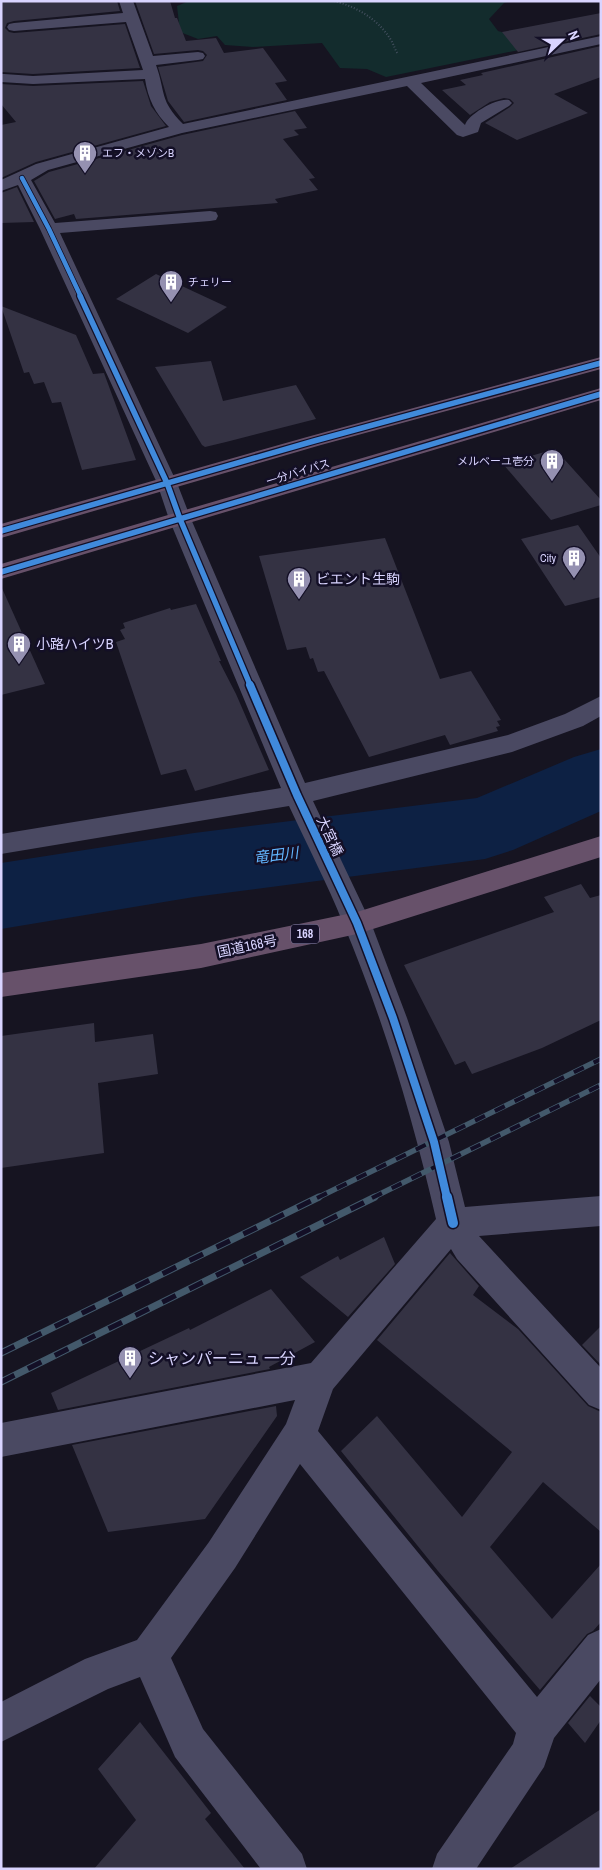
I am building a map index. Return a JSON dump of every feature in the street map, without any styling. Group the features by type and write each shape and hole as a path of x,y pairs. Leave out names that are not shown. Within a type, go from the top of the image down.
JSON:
{"highway":[{"name":"一分バイパス","path":"1,531 314,441 601,363"},
{"name":"一分バイパス","path":"1,572 601,394"},
{"name":"国道168号","path":"1,985 201,956 358,923 601,846"}],"street":[{"path":"126,1 150,68 155,94 163,112 180,129"},
{"path":"14,27 131,18"},
{"path":"1,186 22,178 42,167 180,129 601,40"},
{"path":"4,78 33,80 150,68 198,56"},
{"path":"410,80 463,132 472,129 474,121 504,103"},
{"name":"大宮橋","path":"22,178 48,229 167,483 180,519 297,795 358,923 394,1018 434,1142 453,1223 468,1248 601,1393"},
{"path":"48,229 210,216"},
{"path":"1,844 297,795 512,743 574,720 601,705"},
{"path":"1,1723 98,1673 150,1655 222,1555 299,1435 320,1378 453,1223 601,1211"},
{"path":"1,1440 320,1378"},
{"path":"299,1435 537,1728"},
{"path":"452,1869 530,1753 537,1728 601,1648"},
{"path":"150,1655 189,1743 286,1869"}],"path":[{"path":"334,1 350,5 374,19 391,40 394,50 405,61 410,64 432,66 447,72"}],"green space":[{"path":"189,1 511,1 504,3 489,19 498,31 512,35 529,48 386,77 367,69 340,68 322,43 253,47 225,45 217,36 198,39 180,32 177,6"}],"building":[{"path":"1,1 117,1 120,11 14,21 7,23 5,28 9,32 14,33 125,24 140,68 33,74 1,72"},
{"path":"135,1 170,1 175,18 177,18 186,41 216,38 224,53 263,48 287,81 275,83 287,100 184,122 168,101 158,67 203,61 207,55 203,51 198,50 154,54"},
{"path":"601,13 601,34 518,52 502,32"},
{"path":"601,46 601,77 554,94 588,113 517,140 485,123 510,107 514,103 510,99 504,98 490,102 470,115 442,90 466,85 460,80 483,75 481,73"},
{"path":"143,81 151,106 166,126 36,162 1,178 1,125 16,122 1,104 1,84 33,86"},
{"path":"295,111 307,128 294,130 299,135 283,139 315,178 309,179 318,190 275,199 278,203 76,219 74,214 55,219 34,181 49,172 182,135"},
{"path":"17,187 34,222 1,223 1,193"},
{"name":"チェリー","path":"156,274 227,307 188,333 116,299"},
{"path":"1,306 76,335 93,374 104,373 136,460 82,470 61,402 52,403 44,382 34,384 29,372 24,373"},
{"path":"211,361 223,401 296,385 316,419 205,447 155,367"},
{"name":"メルベーユ壱分","path":"555,449 601,500 601,505 551,520 503,464"},
{"name":"City","path":"578,525 601,558 601,597 565,606 521,539"},
{"path":"385,538 440,679 471,671 501,720 497,721 500,726 496,727 498,731 450,745 445,735 369,757 324,671 318,672 313,658 310,659 306,647 287,650 259,556"},
{"path":"1,586 45,684 1,695"},
{"path":"196,604 221,661 219,661 236,694 269,770 195,791 186,769 161,775 116,642 125,639 120,630 125,628 123,623 170,608 171,610"},
{"path":"581,884 590,898 601,895 601,1020 542,1048 472,1074 465,1061 455,1065 404,965 554,912 544,897"},
{"path":"94,1023 95,1042 153,1034 158,1074 98,1083 104,1153 1,1168 1,1036"},
{"path":"384,1237 395,1264 348,1317 300,1277 338,1256 340,1260"},
{"path":"450,1253 479,1286 473,1295 518,1329 588,1406 601,1412 601,1532 543,1482 490,1547 552,1619 601,1564 601,1622 593,1631 587,1634 540,1690 438,1571 341,1451 377,1416 462,1517 512,1452 377,1340"},
{"path":"271,1289 315,1342 269,1367 270,1369 58,1410 51,1393 189,1328 190,1330"},
{"path":"601,1326 601,1365 582,1345"},
{"path":"276,1406 277,1416 205,1519 108,1532 72,1445"},
{"path":"590,1696 601,1707 601,1720 585,1743 568,1723"},
{"path":"140,1722 211,1813 205,1819 245,1869 94,1869 136,1820 98,1769"},
{"path":"601,1809 601,1869 510,1869"}],"waterway":[{"name":"竜田川","path":"1,896 194,865 485,828 601,778"}],"railway":[{"path":"317,1198 601,1059"},
{"path":"372,1198 601,1085"},
{"path":"1,1353 319,1197"},
{"path":"1,1382 375,1197"}],"cycle path":[{"path":"22,178 49,229 167,483 180,519 297,795 357,923 393,1018 434,1142 453,1223"},
{"path":"1,531 314,441 601,363"},
{"path":"1,572 601,394"}],"place":[{"name":"エフ・メゾンB","path":"85,174"},
{"name":"チェリー","path":"171,303"},
{"name":"メルベーユ壱分","path":"552,482"},
{"name":"City","path":"574,579"},
{"name":"ビエント生駒","path":"299,600"},
{"name":"小路ハイツB","path":"19,665"},
{"name":"シャンパーニュ 一分","path":"130,1379"}]}
